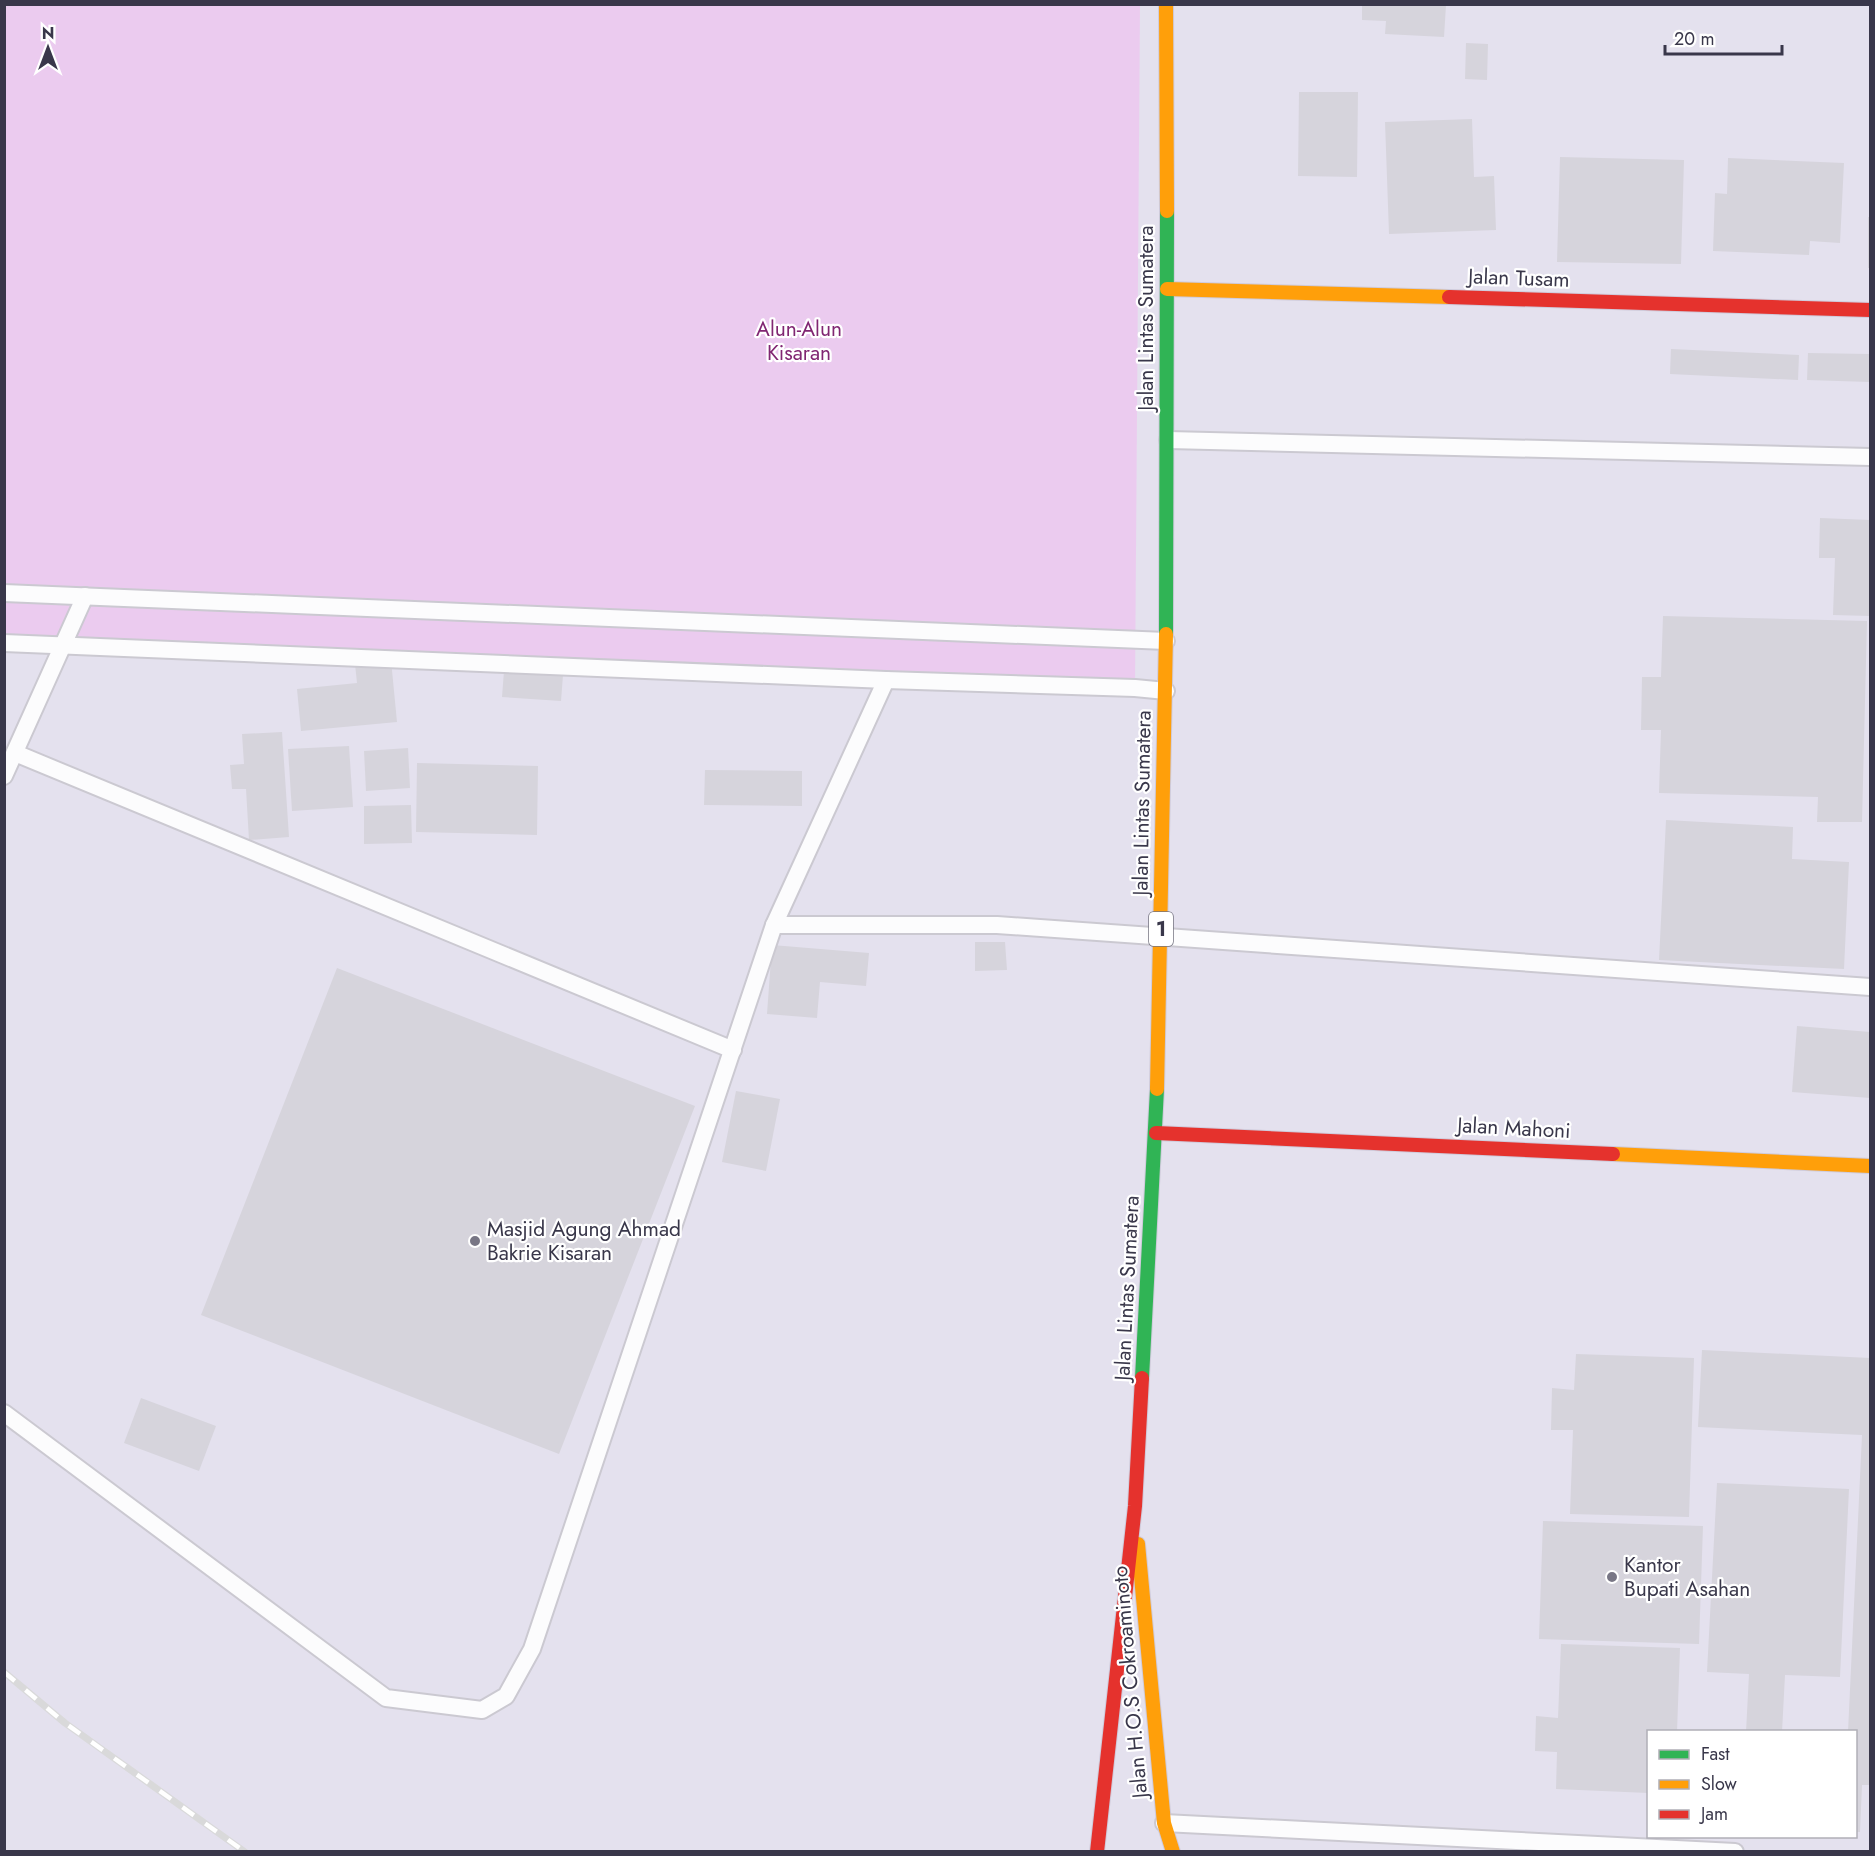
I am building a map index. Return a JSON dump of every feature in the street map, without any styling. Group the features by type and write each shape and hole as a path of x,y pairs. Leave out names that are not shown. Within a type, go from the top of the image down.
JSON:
{"main road":[{"name":"Jalan Lintas Sumatera","path":"1097,1851 1135,1506 1156,1133 1166,691 1168,440 1166,4"},
{"name":"Jalan Tusam","path":"1167,289 1870,310"},
{"name":"Jalan Mahoni","path":"1156,1133 1870,1166"},
{"name":"Jalan H.O.S Cokroaminoto","path":"1135,1506 1164,1823 1173,1851"},
{"path":"1100,1829 1110,1851"}],"lane":[{"path":"1168,440 1870,457"},
{"path":"4,593 1166,641"},
{"path":"4,776 85,596"},
{"path":"4,642 1166,691"},
{"path":"4,1413 386,1698 482,1710 506,1696 532,1649 774,925 886,680"},
{"path":"15,753 733,1050"},
{"path":"774,925 997,925 1870,987"},
{"path":"1164,1823 1735,1851"}],"shaded area":[{"path":"5,5 1870,5 1870,1851 5,1852"}],"green space":[{"name":"Alun-Alun Kisaran","path":"5,5 1140,5 1135,688 5,652"}],"building":[{"path":"1362,5 1446,5 1444,37 1385,34 1386,21 1362,20"},
{"path":"1466,43 1488,44 1487,80 1465,79"},
{"path":"1299,92 1358,92 1357,177 1298,176"},
{"path":"1472,119 1474,177 1494,176 1496,230 1389,234 1385,122"},
{"path":"1560,157 1684,160 1681,264 1557,262"},
{"path":"1728,158 1844,163 1840,243 1810,241 1809,255 1713,251 1715,193 1727,194"},
{"path":"1868,217 1870,217 1870,268 1868,268"},
{"path":"1671,349 1799,355 1798,380 1670,374"},
{"path":"1808,353 1870,354 1870,382 1807,380"},
{"path":"1820,518 1870,520 1870,616 1833,615 1835,558 1819,558"},
{"path":"1663,616 1867,621 1862,822 1817,822 1818,797 1659,793 1661,730 1641,730 1642,677 1661,677"},
{"path":"391,660 397,722 301,731 297,689 357,683 355,664"},
{"path":"504,671 563,675 561,701 502,697"},
{"path":"282,732 289,837 249,840 246,789 232,789 230,765 244,764 242,734"},
{"path":"349,746 353,807 292,811 288,749"},
{"path":"408,748 410,788 366,791 364,751"},
{"path":"417,763 538,766 537,835 416,832"},
{"path":"705,770 802,771 802,806 704,805"},
{"path":"411,805 412,843 364,844 364,806"},
{"path":"1666,820 1793,827 1792,859 1849,862 1844,969 1659,960"},
{"path":"975,942 1005,942 1007,970 975,971"},
{"path":"772,945 869,953 866,986 820,982 817,1018 767,1014"},
{"path":"337,968 695,1106 559,1454 201,1315"},
{"path":"1797,1026 1870,1032 1870,1098 1792,1092"},
{"path":"736,1091 780,1099 766,1171 722,1162"},
{"path":"1702,1350 1870,1358 1870,1785 1862,1785 1860,1832 1857,1832 1857,1730 1848,1730 1862,1435 1698,1427"},
{"path":"1576,1354 1694,1358 1689,1517 1570,1514 1573,1430 1551,1430 1552,1388 1574,1390"},
{"path":"141,1398 216,1426 199,1471 124,1443"},
{"path":"1717,1483 1849,1489 1840,1677 1785,1675 1782,1730 1746,1730 1749,1674 1707,1672"},
{"path":"1543,1521 1703,1526 1699,1644 1539,1639"},
{"path":"1561,1644 1680,1648 1677,1730 1647,1730 1647,1793 1556,1789 1557,1752 1535,1751 1536,1716 1558,1718"}],"railway":[{"path":"4,1672 65,1723 245,1852"}],"traffic: fast":[{"path":"1166,634 1167,211"},
{"path":"1142,1378 1157,1089"}],"traffic: slow":[{"path":"1166,4 1167,211"},
{"path":"1167,289 1449,297"},
{"path":"1157,1089 1166,634"},
{"path":"1613,1154 1870,1166"},
{"path":"1138,1544 1164,1823 1173,1852"}],"traffic: jam":[{"path":"1449,297 1870,310"},
{"path":"1156,1133 1613,1154"},
{"path":"1097,1852 1135,1506 1142,1378"}],"place":[{"name":"Masjid Agung Ahmad Bakrie Kisaran","path":"475,1241"},
{"name":"Kantor Bupati Asahan","path":"1612,1577"}]}
